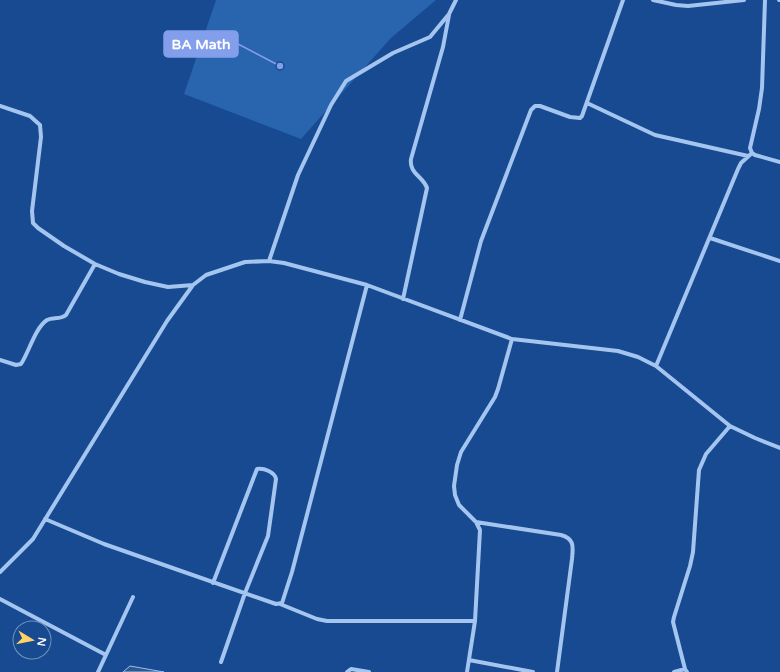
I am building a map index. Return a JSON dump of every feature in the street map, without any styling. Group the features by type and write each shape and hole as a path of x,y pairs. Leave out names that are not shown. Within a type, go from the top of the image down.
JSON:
{"street":[{"path":"269,261 298,175 330,105 346,81 393,52 430,38 449,14 456,0"},
{"path":"460,320 481,241 531,110 535,106 540,106 570,117 580,118 584,113 623,0"},
{"path":"653,0 688,6 744,0"},
{"path":"656,366 738,169 741,163 750,155 750,148 762,88 765,0"},
{"path":"403,299 427,188 426,184 412,169 411,159 443,47 449,14"},
{"path":"587,103 655,135 755,155 780,162"},
{"path":"0,106 30,116 40,125 41,137 32,211 33,223 38,228 95,264 119,274 145,282 168,286 193,285"},
{"path":"710,238 780,261"},
{"path":"0,572 33,540 167,321 193,285 206,275 245,262 269,261 284,263 367,286 512,339 618,351 638,357 656,366 730,426 780,448"},
{"path":"0,360 16,365 21,364 41,326 49,319 61,318 66,315 95,264"},
{"path":"280,604 284,598 292,572 367,286"},
{"path":"468,672 475,621 480,530 476,522 459,505 455,495 454,486 457,465 461,452 496,393 512,339"},
{"path":"674,672 686,670 673,622 690,566 699,470 706,454 730,426"},
{"path":"213,582 256,472 258,469 261,469 275,474 276,479 268,536 222,662"},
{"path":"45,519 104,544 276,604 280,604 317,619 326,621 475,621"},
{"path":"476,522 567,536 573,545 557,672"},
{"path":"98,672 133,597"},
{"path":"0,598 106,655"},
{"path":"469,660 533,672"},
{"path":"347,672 351,669 369,672"}],"shaded area":[{"path":"216,0 436,0 391,38 301,139 184,94"},
{"path":"130,666 164,672 123,672"}],"place":[{"name":"BA Math","path":"280,66"}]}
